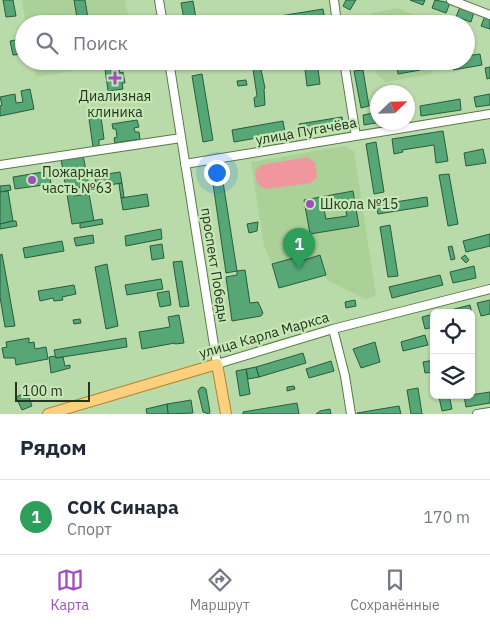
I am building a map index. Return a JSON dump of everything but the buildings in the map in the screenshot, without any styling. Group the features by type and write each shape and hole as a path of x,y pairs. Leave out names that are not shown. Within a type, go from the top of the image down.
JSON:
{"main road":[{"name":"улица Карла Маркса","path":"48,414 217,364"},
{"name":"проспект Победы","path":"217,364 226,414"}],"street":[{"path":"159,0 162,15"},
{"path":"334,0 336,15"},
{"path":"451,0 490,15"},
{"name":"проспект Победы","path":"170,70 217,364"},
{"path":"345,70 356,136"},
{"name":"улица Пугачёва","path":"185,164 490,114"},
{"path":"0,165 181,138"},
{"name":"улица Карла Маркса","path":"217,364 333,329 490,290"},
{"path":"333,329 345,376 351,414"},
{"path":"477,414 490,412"}],"shaded area":[{"path":"22,0 125,0 128,15 24,15"},
{"path":"398,8 414,15 371,15 372,13"},
{"path":"35,70 77,70 36,77"},
{"path":"375,70 432,70 433,74 385,82"},
{"name":"Школа №15","path":"344,146 354,151 376,296 365,299 327,280 320,255 298,262 296,257 272,264 264,246 251,162"},
{"path":"307,157 315,163 317,177 311,183 265,189 257,183 255,171 261,165"},
{"path":"300,228 303,250 292,251 289,230"}],"place":[{"name":"Диализная клиника","path":"115,78"},
{"name":"Пожарная часть №63","path":"32,180"},
{"name":"Школа №15","path":"310,204"},
{"name":"СОК Синара","path":"299,269"}]}
